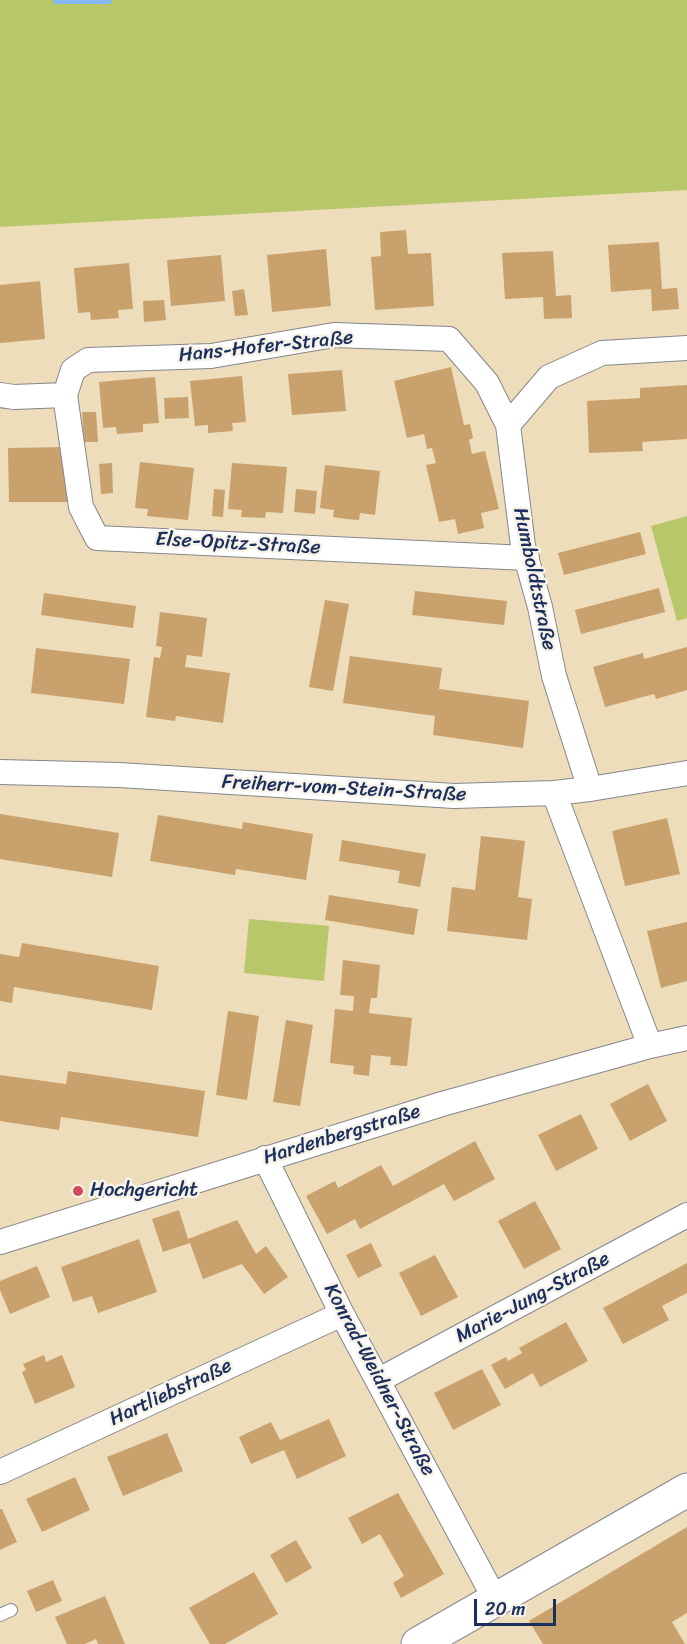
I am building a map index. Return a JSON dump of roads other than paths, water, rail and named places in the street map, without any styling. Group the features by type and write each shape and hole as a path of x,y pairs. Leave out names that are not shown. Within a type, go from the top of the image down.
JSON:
{"main road":[{"path":"418,1644 687,1490"}],"street":[{"name":"Hans-Hofer-Straße","path":"65,395 73,370 88,360 211,356 334,336 449,339 487,383 508,425"},
{"path":"508,425 549,377 602,353 687,348"},
{"path":"0,395 14,397 65,395"},
{"name":"Else-Opitz-Straße","path":"65,395 81,507 97,538 527,558"},
{"name":"Humboldtstraße","path":"508,425 523,546 540,606 554,676 590,789"},
{"name":"Freiherr-vom-Stein-Straße","path":"0,772 119,775 454,796 554,793 687,773"},
{"path":"554,793 650,1046"},
{"name":"Hardenbergstraße","path":"0,1242 442,1104 650,1046 687,1038"},
{"name":"Konrad-Weidner-Straße","path":"265,1158 342,1314 496,1601"},
{"name":"Marie-Jung-Straße","path":"379,1380 687,1215"},
{"name":"Hartliebstraße","path":"0,1472 342,1314"}],"waterway":[{"path":"57,0 108,0"}],"place":[{"name":"Hochgericht","path":"78,1191"}]}
